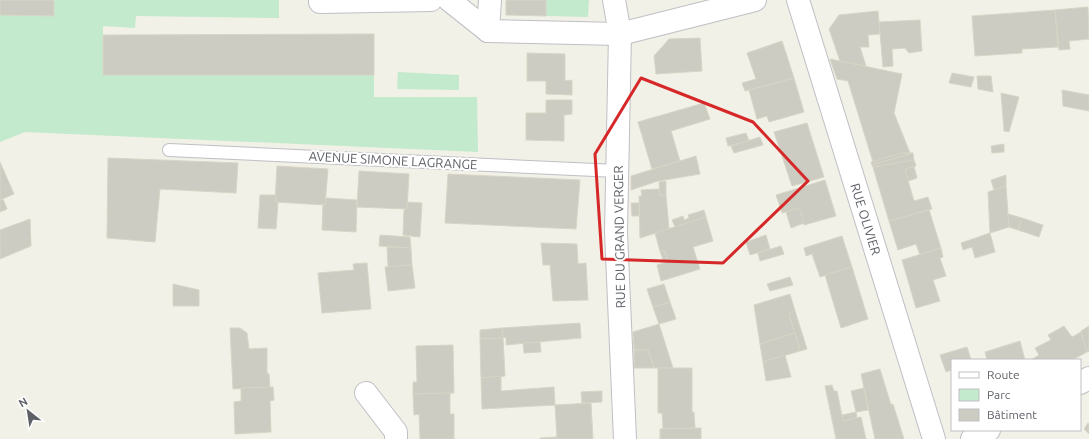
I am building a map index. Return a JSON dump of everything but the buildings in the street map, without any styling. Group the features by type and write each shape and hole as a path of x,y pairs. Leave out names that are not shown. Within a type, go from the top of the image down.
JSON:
{"street":[{"path":"320,0 320,2 431,0"},
{"path":"449,0 488,31 620,34 755,0"},
{"path":"488,31 490,0"},
{"name":"RUE DU GRAND VERGER","path":"614,0 620,34 616,232 626,439"},
{"name":"RUE OLIVIER","path":"798,0 934,439"},
{"path":"366,393 396,432 396,439"},
{"path":"972,439 987,431"}],"lane":[{"name":"AVENUE SIMONE LAGRANGE","path":"169,150 617,170"}],"highlighted area":[{"path":"641,78 753,122 808,181 723,263 602,259 595,154"}],"green space":[{"path":"54,0 279,0 279,18 136,16 135,28 103,26 103,75 374,75 374,97 477,97 478,152 25,132 0,142 0,15 54,16"},
{"path":"546,0 589,0 588,17 546,16"},
{"path":"398,72 459,75 459,90 397,89"}]}
